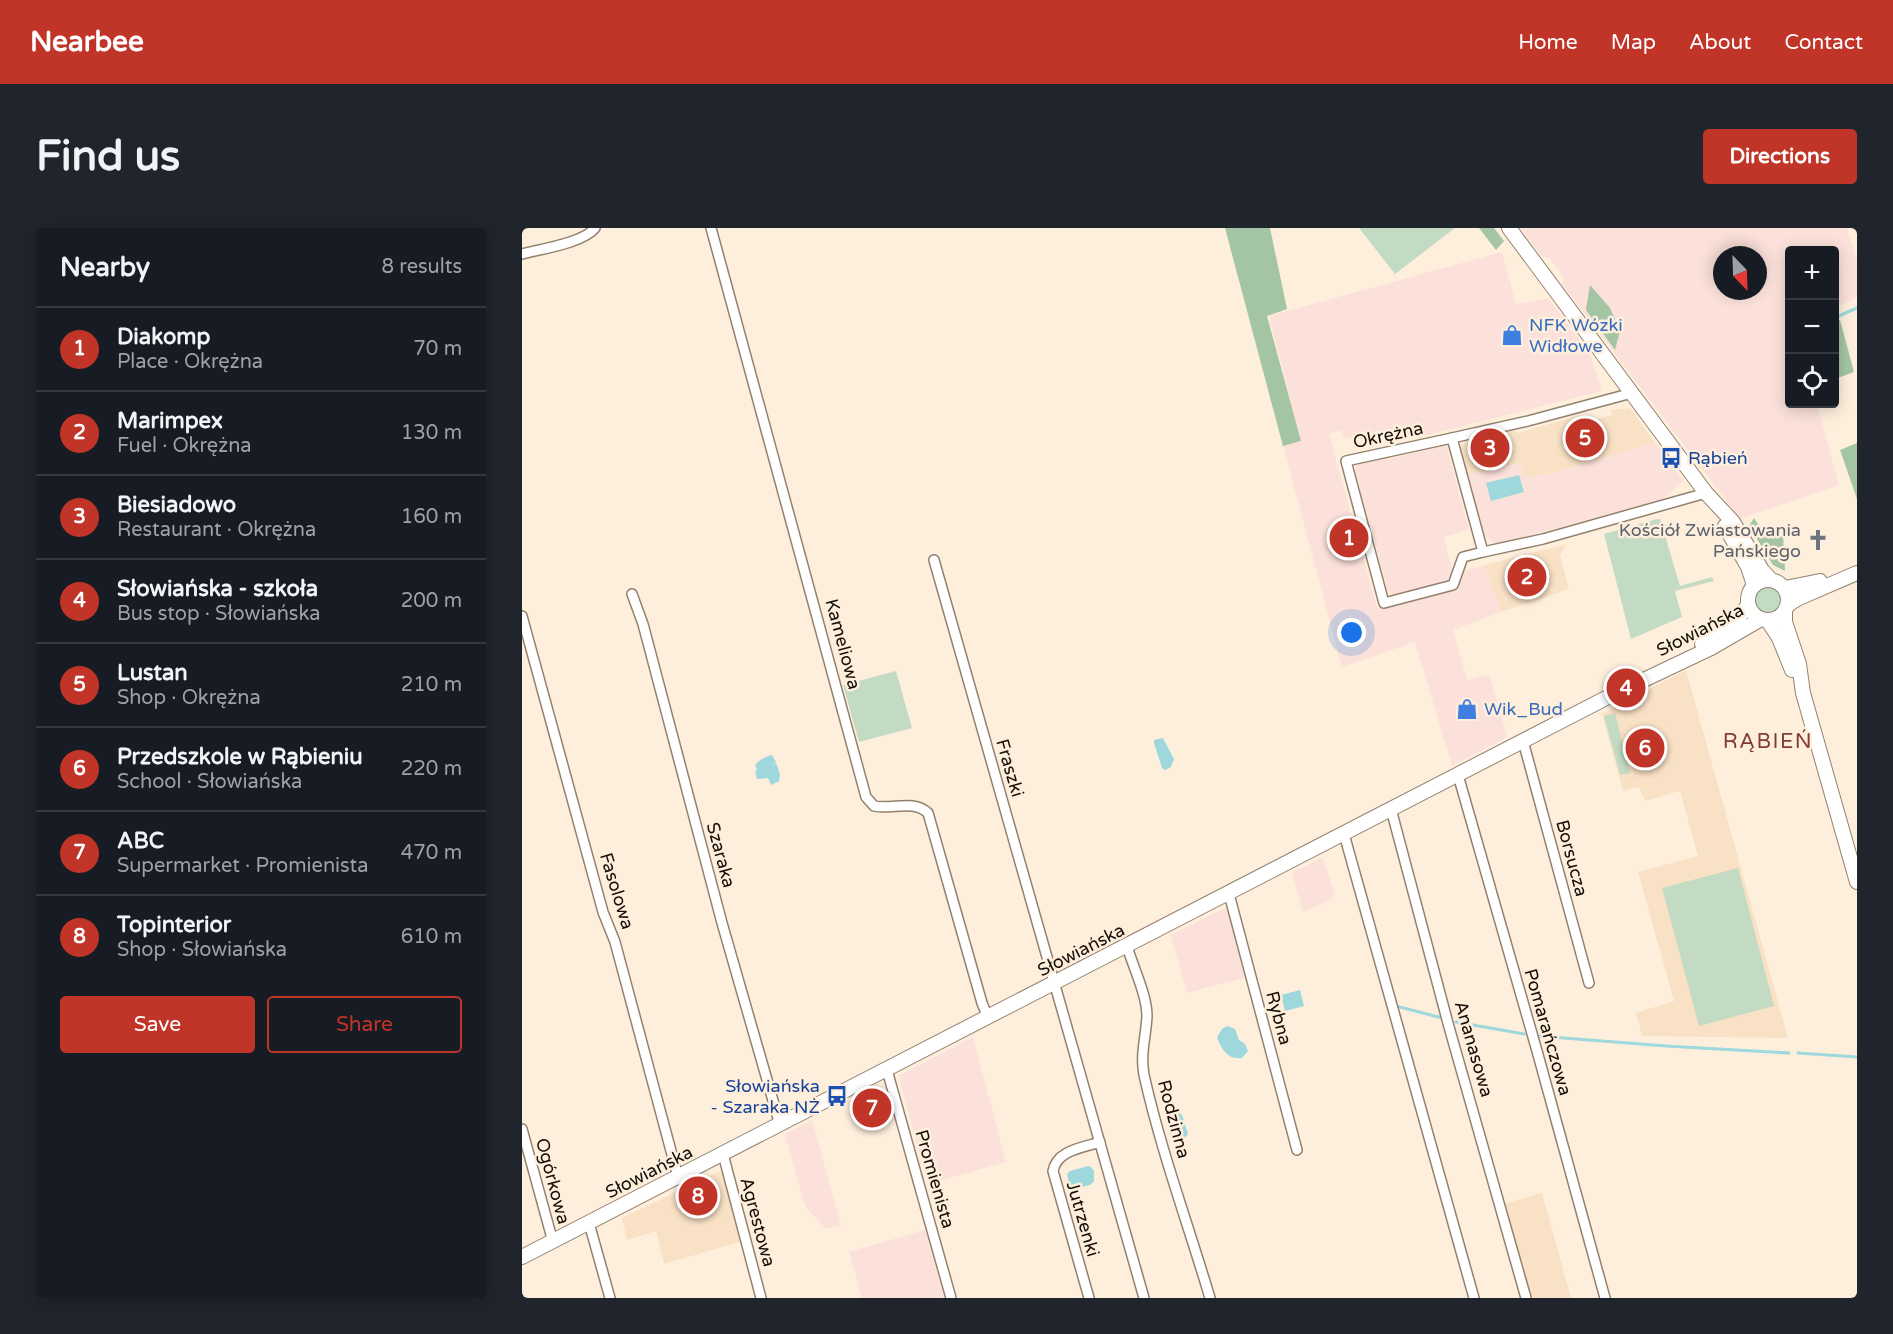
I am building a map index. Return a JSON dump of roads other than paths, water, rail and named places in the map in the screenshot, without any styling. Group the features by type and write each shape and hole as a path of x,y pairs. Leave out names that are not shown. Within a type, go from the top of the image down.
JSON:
{"street":[{"path":"522,254 580,238 591,233 595,228"},
{"name":"Kameliowa","path":"711,228 867,797 874,806 886,808 914,805 922,807 928,813 978,992 988,1018"},
{"path":"1509,228 1706,493 1733,522 1762,570 1771,580"},
{"name":"Okrężna","path":"1632,393 1528,421 1346,461 1384,603 1453,585 1463,557 1543,539 1706,493"},
{"name":"Okrężna","path":"1452,438 1483,552"},
{"path":"1706,493 1744,559 1754,585"},
{"name":"Fraszki","path":"934,560 1055,984"},
{"path":"1785,588 1857,573"},
{"path":"1764,620 1776,619 1799,597 1857,573"},
{"path":"1803,693 1779,638 1764,620 1754,615 1749,606 1748,596 1754,585 1762,581 1776,581 1785,588 1788,596 1785,622 1857,882"},
{"name":"Szaraka","path":"632,594 643,624 722,923 780,1125"},
{"name":"Słowiańska","path":"1656,673 1737,620 1749,606"},
{"name":"Fasolowa","path":"522,615 603,912 615,942 678,1177"},
{"name":"Słowiańska","path":"522,1257 1523,741 1764,620"},
{"name":"Borsucza","path":"1523,741 1590,983"},
{"name":"Pomarańczowa","path":"1458,775 1605,1298"},
{"name":"Ananasowa","path":"1391,809 1449,1028 1526,1298"},
{"path":"1344,834 1474,1298"},
{"name":"Rybna","path":"1229,894 1297,1150"},
{"name":"Rodzinna","path":"1126,946 1147,1016 1142,1058 1145,1079 1177,1194 1210,1298"},
{"name":"Jutrzenki","path":"1055,984 1144,1298"},
{"name":"Promienista","path":"887,1070 951,1298"},
{"name":"Ogórkowa","path":"522,1129 553,1242"},
{"name":"Jutrzenki","path":"1089,1298 1053,1171 1062,1155 1100,1142"},
{"name":"Agrestowa","path":"723,1154 761,1298"},
{"path":"589,1223 610,1298"}],"water":[{"path":"1519,475 1524,492 1491,501 1486,483"},
{"path":"1163,738 1174,759 1171,767 1165,770 1162,768 1154,743 1154,740"},
{"path":"772,755 776,762 771,765 776,763 780,774 779,781 771,785 768,778 757,779 755,765 763,758"},
{"path":"1300,990 1304,1006 1285,1011 1281,995"},
{"path":"1227,1026 1235,1029 1239,1040 1245,1044 1248,1051 1242,1058 1229,1055 1217,1037"},
{"path":"1178,1112 1182,1115 1188,1134 1185,1138 1176,1141 1171,1137 1166,1119 1167,1116"},
{"path":"1088,1166 1094,1171 1094,1181 1090,1185 1070,1188 1067,1174"}],"waterway":[{"path":"1839,316 1857,308"},
{"path":"1396,1006 1442,1018"},
{"path":"1456,1022 1524,1034"},
{"path":"1538,1036 1789,1053"},
{"path":"1798,1053 1857,1057"}],"place":[{"name":"NFK Wózki Widłowe","path":"1512,335"},
{"name":"Lustan","path":"1585,438"},
{"name":"Biesiadowo","path":"1490,448"},
{"name":"Rąbień","path":"1671,458"},
{"name":"Diakomp","path":"1349,538"},
{"name":"Kościół Zwiastowania Pańskiego","path":"1818,540"},
{"name":"Marimpex","path":"1527,577"},
{"name":"Słowiańska - szkoła","path":"1626,688"},
{"name":"Wik_Bud","path":"1467,709"},
{"name":"Przedszkole w Rąbieniu","path":"1645,748"},
{"name":"Słowiańska - Szaraka NŻ","path":"837,1096"},
{"name":"ABC","path":"872,1108"},
{"name":"Topinterior","path":"698,1196"}],"district":[{"name":"RĄBIEŃ","path":"1768,741"}]}
